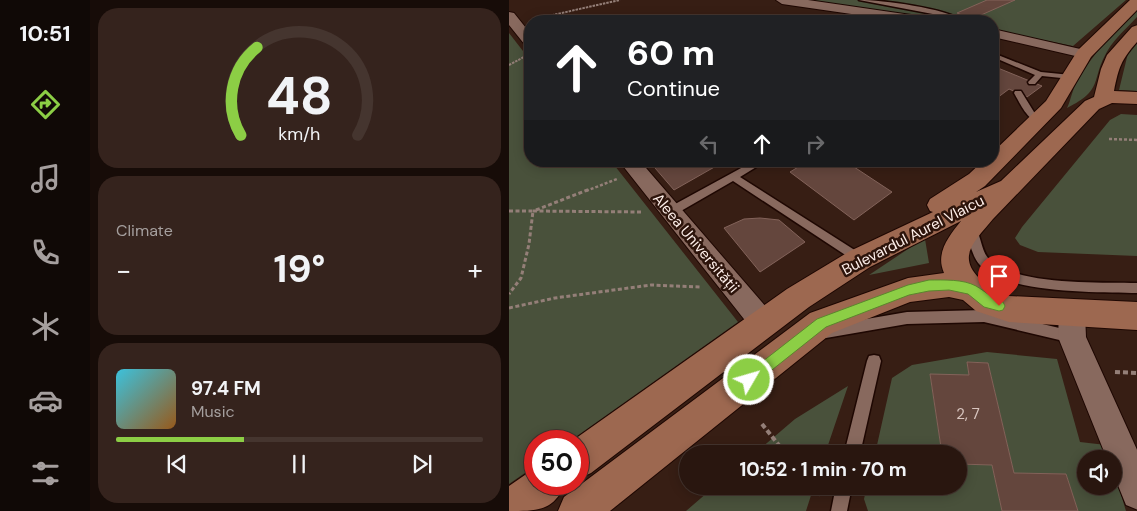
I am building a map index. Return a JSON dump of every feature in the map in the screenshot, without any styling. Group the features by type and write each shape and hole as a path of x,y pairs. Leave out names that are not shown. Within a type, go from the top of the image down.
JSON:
{"main road":[{"path":"999,159 1054,104 1084,54 1137,0"},
{"path":"1103,99 1110,69 1116,55 1137,30"},
{"path":"1137,98 1123,96 1103,99 1084,112 1063,135 1008,187 971,228 959,244 954,257 959,273 971,289 989,303 1072,325 1137,316"},
{"path":"859,259 977,180 990,167"},
{"name":"Bulevardul Aurel Vlaicu","path":"589,452 798,298 859,259 1008,187"},
{"path":"578,511 821,323 908,290 949,285 971,289"},
{"path":"509,510 530,495"}],"street":[{"path":"782,0 884,15"},
{"path":"509,16 524,35"},
{"path":"999,34 1084,54"},
{"name":"Aleea Universității","path":"634,167 764,324"},
{"path":"1072,325 1137,494"}],"lane":[{"path":"862,0 944,15"},
{"path":"999,57 1040,74 1071,77"},
{"path":"1032,82 1040,74"},
{"path":"1018,93 1031,114 1039,120"},
{"path":"670,212 751,167"},
{"path":"733,177 859,259"},
{"path":"971,228 983,262 996,272 1025,281 1137,288"},
{"path":"805,336 907,318 984,316 1072,325"},
{"path":"854,445 874,361"},
{"path":"839,511 843,495"}],"path":[{"path":"552,15 620,0"},
{"path":"509,65 524,57"},
{"path":"1109,138 1137,140"},
{"path":"533,211 631,167"},
{"path":"509,294 521,278 529,244 533,211"},
{"path":"509,212 670,212"},
{"path":"509,308 555,298 651,285 733,288"},
{"path":"762,424 779,445"}],"green space":[{"path":"797,0 1126,0 1073,46 999,31 999,15 895,15"},
{"path":"1137,10 1137,17 1108,50 1092,89 1087,95 1067,108 1075,85 1090,61"},
{"path":"509,33 524,52 524,167 616,167 738,322 586,430 524,430 524,474 509,484"},
{"path":"1137,41 1137,91 1119,90 1129,49"},
{"path":"1121,114 1137,115 1137,256 1038,252 1020,245 1015,238 1022,227 1110,120"},
{"path":"925,239 929,263 869,275"},
{"path":"987,352 1057,359 1080,442 1106,445 1107,450 1077,450 1077,495 1121,495 1126,511 1078,511 1066,474 1014,473 988,363 967,362 969,375 930,375 941,445 877,445 892,378 912,365"},
{"path":"848,386 828,445 765,445 795,419"},
{"path":"967,464 992,465 1002,511 868,511 864,499 865,495 967,495"},
{"path":"705,495 811,495 806,511 686,511"}],"building":[{"path":"987,0 1015,0 981,15 962,15 957,13"},
{"path":"999,68 1042,86 1027,97 1009,89 999,96"},
{"path":"654,167 714,167 674,190"},
{"path":"798,167 854,167 892,192 854,220 790,172"},
{"path":"744,219 779,220 805,242 760,272 724,228"},
{"path":"967,362 988,363 1014,473 1066,474 1078,511 1002,511 992,465 967,464 967,445 941,445 930,374 969,375"}],"route":[{"path":"749,380 821,323 908,290 949,285 971,289 989,303 999,306"}]}
